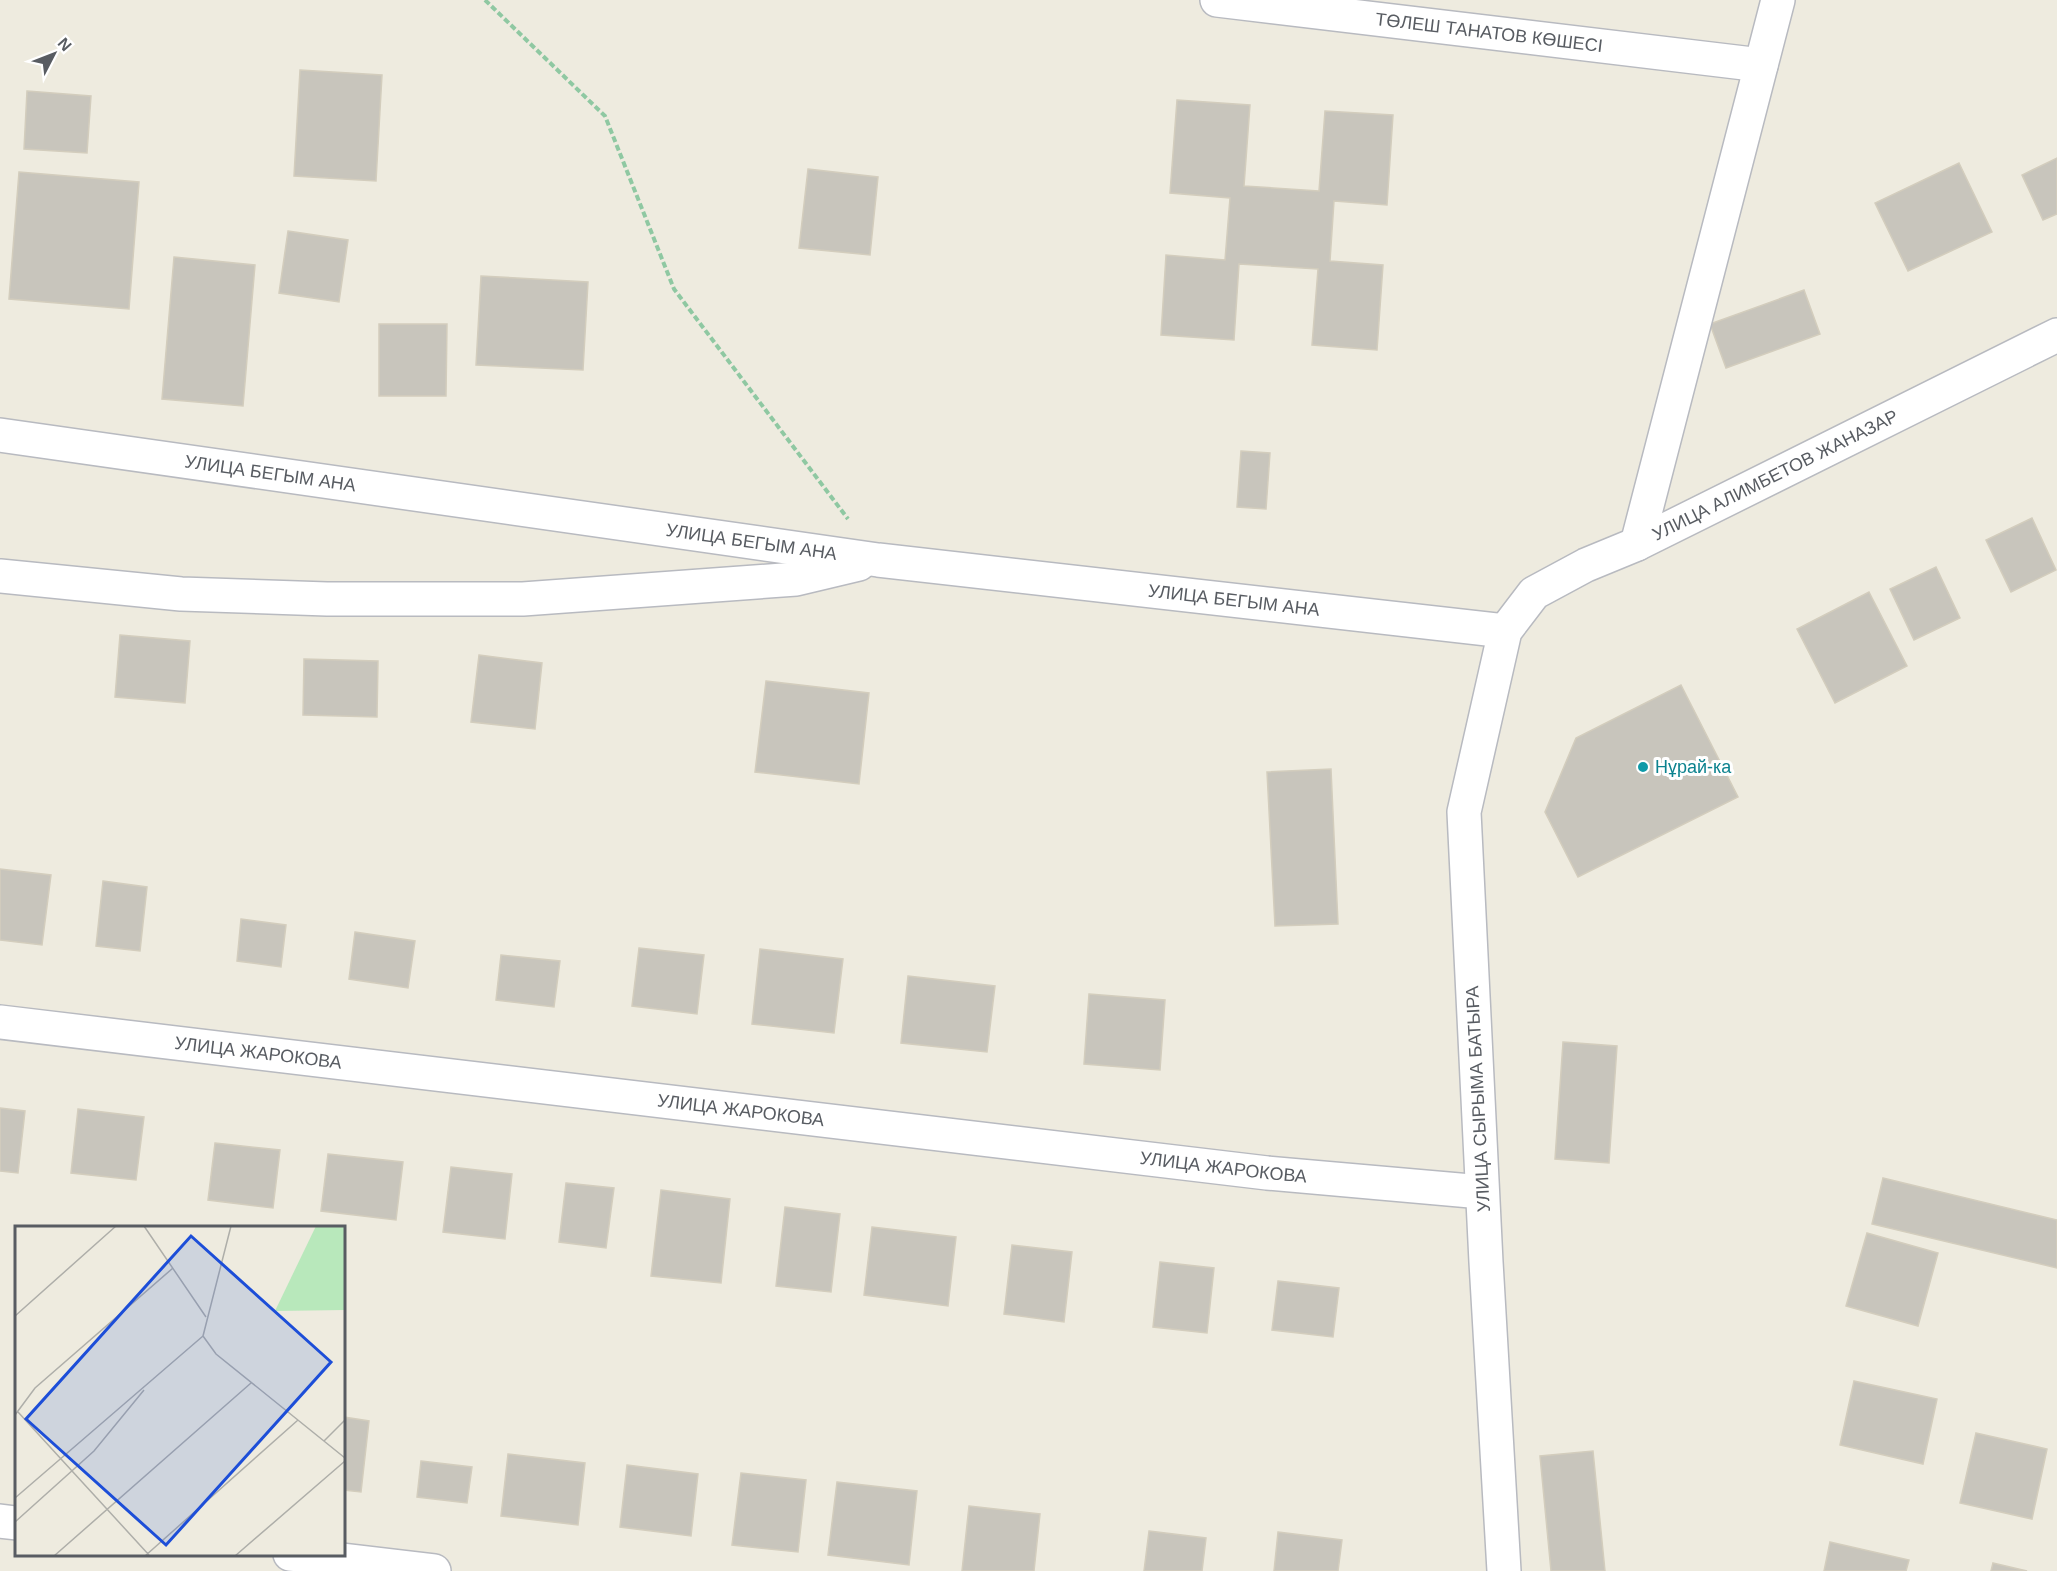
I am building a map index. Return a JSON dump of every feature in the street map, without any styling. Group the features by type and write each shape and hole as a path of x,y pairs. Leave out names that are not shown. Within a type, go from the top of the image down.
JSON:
{"street":[{"name":"ТӨЛЕШ ТАНАТОВ КӨШЕСІ","path":"1217,0 1761,65"},
{"path":"1637,544 1778,0"},
{"name":"УЛИЦА АЛИМБЕТОВ ЖАНАЗАР","path":"1505,631 1534,593 1586,565 1637,544 2057,335"},
{"name":"УЛИЦА БЕГЫМ АНА","path":"0,435 878,560 1505,631"},
{"path":"0,576 181,594 327,599 523,599 796,579 878,560"},
{"name":"УЛИЦА СЫРЫМА БАТЫРА","path":"1504,1571 1482,1192 1464,812 1505,631"},
{"name":"УЛИЦА ЖАРОКОВА","path":"0,1022 1267,1173 1482,1192"},
{"path":"0,1521 15,1523"},
{"path":"307,1556 434,1571"}],"path":[{"path":"486,0 605,116 674,289 878,560"}],"building":[{"path":"300,70 382,75 376,181 294,176"},
{"path":"27,91 91,96 87,153 24,149"},
{"path":"1177,100 1250,105 1244,186 1319,191 1325,111 1393,115 1387,205 1334,201 1330,261 1383,265 1377,350 1312,345 1318,269 1239,264 1234,340 1161,335 1166,255 1225,260 1230,198 1170,193"},
{"path":"2057,158 2057,214 2043,220 2022,175"},
{"path":"1959,163 1992,232 1908,271 1875,203"},
{"path":"808,169 878,177 870,255 799,248"},
{"path":"19,172 139,182 129,309 9,299"},
{"path":"288,231 348,240 339,302 279,293"},
{"path":"174,257 255,265 243,406 162,399"},
{"path":"481,276 588,282 583,370 476,365"},
{"path":"1804,290 1820,334 1726,368 1710,324"},
{"path":"379,324 447,324 446,396 379,396"},
{"path":"1241,451 1270,453 1266,509 1237,507"},
{"path":"2032,518 2056,570 2011,592 1986,540"},
{"path":"1936,567 1960,618 1914,640 1890,589"},
{"path":"1869,592 1907,666 1835,703 1797,629"},
{"path":"120,635 190,641 185,703 115,697"},
{"path":"479,655 542,663 535,729 471,722"},
{"path":"304,659 378,661 377,717 303,715"},
{"path":"766,681 869,693 859,784 755,772"},
{"name":"Нұрай-ка","path":"1681,685 1738,797 1578,877 1545,812 1576,738"},
{"path":"1331,769 1338,924 1275,926 1267,772"},
{"path":"0,869 51,875 42,945 0,940"},
{"path":"103,881 147,887 140,951 96,946"},
{"path":"241,919 286,925 281,967 237,961"},
{"path":"355,932 415,941 408,988 349,979"},
{"path":"639,948 704,955 697,1014 632,1006"},
{"path":"760,949 843,959 834,1033 752,1024"},
{"path":"501,955 560,961 554,1007 496,1000"},
{"path":"908,976 995,986 987,1052 901,1043"},
{"path":"1089,994 1165,1000 1160,1070 1084,1064"},
{"path":"1563,1042 1617,1046 1609,1163 1555,1159"},
{"path":"0,1108 25,1111 18,1173 0,1171"},
{"path":"78,1109 144,1117 136,1180 71,1173"},
{"path":"215,1143 280,1150 273,1208 208,1200"},
{"path":"328,1154 403,1162 396,1220 321,1211"},
{"path":"451,1167 512,1174 505,1239 443,1232"},
{"path":"1883,1178 2057,1220 2057,1268 1872,1224"},
{"path":"566,1183 614,1188 606,1248 559,1242"},
{"path":"661,1190 730,1199 721,1283 651,1276"},
{"path":"785,1207 840,1214 831,1292 776,1286"},
{"path":"872,1227 956,1237 948,1306 864,1295"},
{"path":"1867,1233 1938,1253 1918,1326 1846,1306"},
{"path":"1012,1245 1072,1252 1064,1322 1004,1314"},
{"path":"1160,1262 1214,1268 1207,1333 1153,1327"},
{"path":"1278,1281 1339,1288 1333,1337 1272,1330"},
{"path":"1854,1381 1937,1399 1923,1464 1840,1445"},
{"path":"345,1417 369,1421 361,1492 345,1490"},
{"path":"1976,1433 2047,1449 2032,1519 1960,1503"},
{"path":"1593,1451 1605,1571 1551,1571 1540,1456"},
{"path":"508,1454 585,1463 578,1525 501,1516"},
{"path":"421,1461 472,1467 467,1503 417,1497"},
{"path":"627,1465 698,1474 691,1536 620,1527"},
{"path":"741,1473 806,1480 798,1552 732,1545"},
{"path":"837,1482 917,1491 909,1565 828,1555"},
{"path":"969,1506 1040,1514 1034,1571 962,1571"},
{"path":"1149,1531 1206,1538 1202,1571 1144,1571"},
{"path":"1278,1532 1342,1540 1338,1571 1274,1571"},
{"path":"1830,1542 1909,1560 1906,1571 1824,1571"},
{"path":"1993,1563 2027,1571 1991,1571"}],"place":[{"name":"Нұрай-ка","path":"1643,767"}]}
